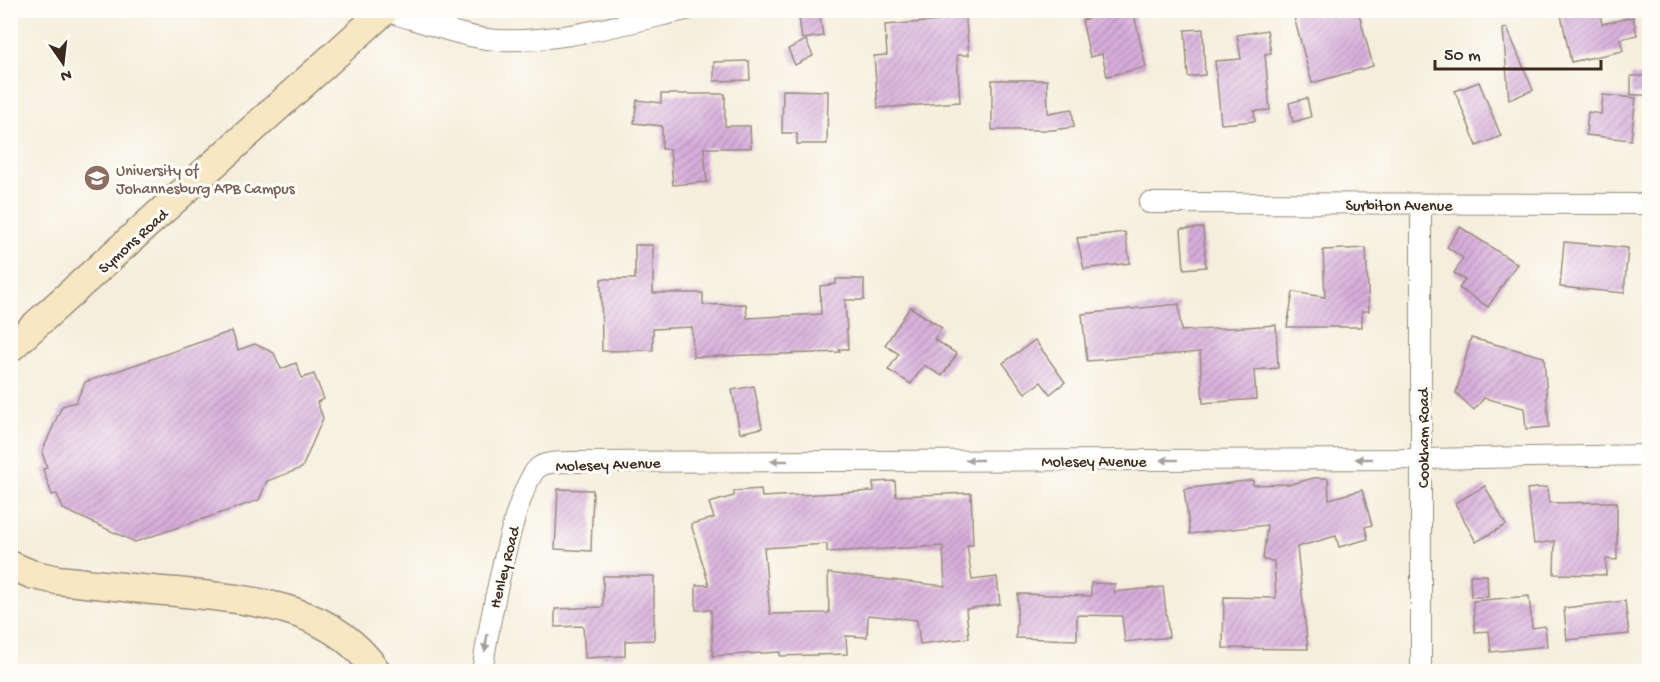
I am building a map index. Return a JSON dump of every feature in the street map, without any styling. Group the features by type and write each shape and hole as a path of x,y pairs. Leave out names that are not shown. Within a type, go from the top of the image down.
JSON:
{"main road":[{"name":"Symons Road","path":"10,348 231,153 385,11"},
{"path":"10,565 31,574 57,580 244,599 277,606 307,615 345,636 358,647 377,672"}],"street":[{"path":"385,11 485,39 511,40 611,27 687,10"},
{"name":"Surbiton Avenue","path":"1149,203 1650,204"},
{"name":"Cookham Road","path":"1421,204 1423,459 1421,672"},
{"name":"Molesey Avenue","path":"538,467 576,462 1423,459 1650,455"},
{"name":"Henley Road","path":"482,672 488,632 516,516 526,489 538,467"}],"building":[{"path":"798,10 819,10 823,36 802,39"},
{"path":"938,10 965,10 969,55 957,55 960,102 878,108 874,56 887,55 885,25 939,21"},
{"path":"1133,10 1146,67 1107,76 1102,54 1090,57 1082,20"},
{"path":"1292,10 1358,10 1373,66 1312,83"},
{"path":"1560,10 1599,10 1602,24 1633,17 1637,35 1620,39 1623,51 1571,62"},
{"path":"1507,28 1533,90 1509,100 1503,29"},
{"path":"1203,29 1205,75 1188,77 1185,30"},
{"path":"1267,30 1271,53 1265,54 1270,110 1254,111 1255,121 1221,124 1215,61 1241,59 1237,35"},
{"path":"806,40 813,56 795,65 788,49"},
{"path":"749,61 750,80 714,81 714,62"},
{"path":"1631,76 1650,76 1650,95 1631,95"},
{"path":"992,80 1047,80 1048,113 1072,109 1074,127 1053,130 992,130"},
{"path":"1479,82 1501,136 1477,146 1455,91"},
{"path":"783,90 828,91 827,144 797,144 797,133 782,133"},
{"path":"661,94 725,94 725,126 750,126 751,148 704,148 707,182 673,185 670,149 662,149 662,126 634,123 637,100 661,103"},
{"path":"1603,95 1636,98 1631,140 1586,135 1588,112 1601,114"},
{"path":"1307,98 1311,117 1293,122 1289,103"},
{"path":"1460,227 1517,264 1488,307 1459,288 1465,280 1454,273 1463,258 1447,247"},
{"path":"1203,228 1206,267 1184,269 1181,229"},
{"path":"1125,232 1130,263 1084,269 1077,238"},
{"path":"1564,242 1628,248 1624,293 1560,287"},
{"path":"635,245 653,245 653,293 703,293 703,305 746,304 747,318 821,314 820,286 836,284 836,279 864,279 864,300 845,300 848,349 839,349 840,352 693,357 692,327 653,329 653,350 602,351 601,279 635,279"},
{"path":"1366,248 1369,311 1362,311 1362,327 1287,327 1293,292 1325,297 1323,250"},
{"path":"1179,304 1181,331 1276,325 1278,368 1254,370 1256,399 1203,403 1200,352 1087,361 1082,314"},
{"path":"910,307 942,328 934,339 957,354 942,376 924,365 911,384 888,370 899,354 885,345"},
{"path":"232,331 238,350 255,344 274,353 281,369 296,363 302,378 314,374 324,399 317,402 323,418 302,468 267,481 259,500 135,542 63,509 57,494 52,495 43,469 47,468 42,452 62,406 76,402 85,382"},
{"path":"1471,338 1544,357 1549,427 1526,429 1524,408 1484,398 1474,410 1456,393"},
{"path":"1035,340 1065,382 1050,394 1041,382 1025,393 1003,363"},
{"path":"754,386 762,428 740,433 732,390"},
{"path":"1314,478 1328,478 1329,499 1362,490 1372,525 1365,527 1368,539 1339,547 1336,536 1297,547 1308,649 1223,648 1224,597 1276,598 1274,561 1263,560 1267,525 1190,534 1184,489 1253,480 1253,485 1291,484"},
{"path":"895,481 896,496 971,493 973,545 967,545 972,580 997,577 1000,604 966,609 969,638 920,644 917,620 868,615 867,637 846,636 847,654 780,656 780,652 713,656 711,610 696,610 696,585 709,585 691,524 714,518 709,503 734,496 734,491 761,489 762,497 874,491 873,482","holes":["827,544 827,552 943,546 945,586 828,573 829,613 770,614 764,548"]},
{"path":"1485,486 1506,525 1476,542 1455,503"},
{"path":"1547,487 1549,503 1617,502 1617,560 1606,559 1606,575 1554,574 1555,541 1534,544 1527,489"},
{"path":"558,489 593,490 591,551 555,549"},
{"path":"1470,575 1487,575 1488,597 1471,597"},
{"path":"603,576 654,576 654,640 625,641 625,656 585,658 583,626 555,627 555,609 603,607"},
{"path":"1091,583 1115,584 1114,592 1163,587 1169,637 1125,642 1122,616 1077,615 1077,640 1016,638 1018,594 1091,596"},
{"path":"1529,596 1532,628 1545,626 1547,646 1491,652 1489,631 1475,632 1473,601"},
{"path":"1625,601 1629,634 1567,640 1564,608"}],"place":[{"name":"University of Johannesburg APB Campus","path":"97,178"}]}
